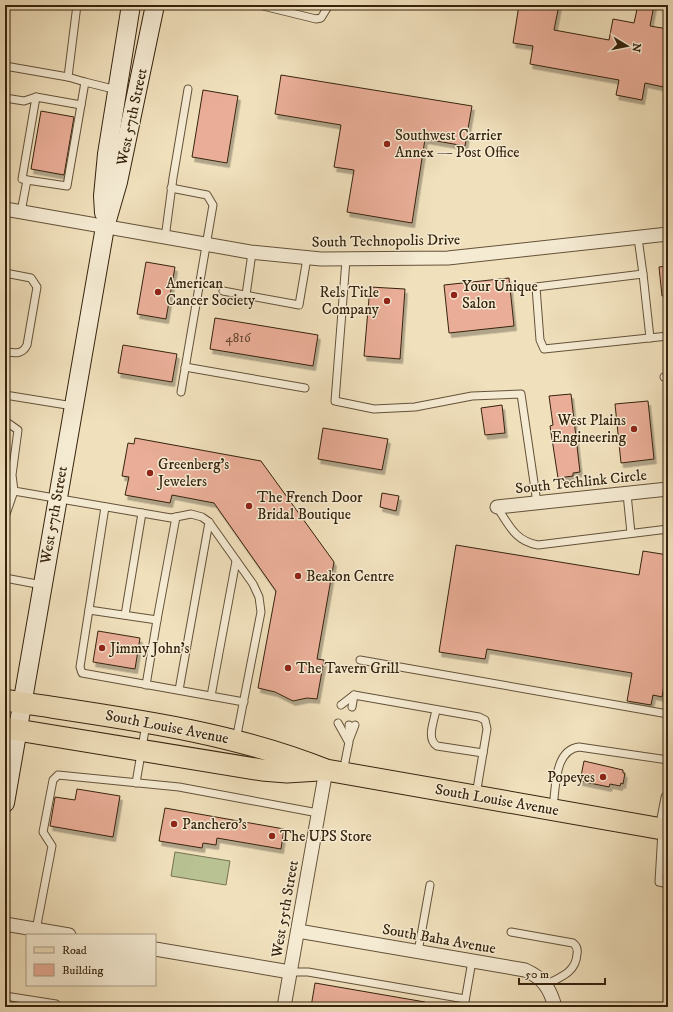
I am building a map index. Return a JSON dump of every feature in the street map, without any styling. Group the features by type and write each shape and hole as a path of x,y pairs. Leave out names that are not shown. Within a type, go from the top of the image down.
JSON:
{"main road":[{"name":"West 57th Street","path":"105,227 104,189 107,154 131,5"},
{"name":"West 57th Street","path":"5,803 13,701 42,585 105,227 118,182 155,5"},
{"name":"South Louise Avenue","path":"13,701 147,722 236,741 284,754 334,771 665,830"},
{"name":"South Louise Avenue","path":"11,729 262,770 287,772 334,771"}],"street":[{"name":"South Technopolis Drive","path":"5,209 252,253 346,260 448,258 668,234"},
{"name":"South Techlink Circle","path":"497,507 668,489"},
{"name":"West 55th Street","path":"284,1007 318,813 334,771"},
{"path":"665,830 668,798"},
{"path":"5,924 62,934"},
{"name":"South Baha Avenue","path":"298,931 525,970 537,975 547,984"},
{"path":"156,949 290,972"},
{"path":"547,984 555,1007"}],"lane":[{"path":"68,77 77,5"},
{"path":"259,5 316,19 321,18 329,5"},
{"path":"5,66 68,77 117,90"},
{"path":"36,97 36,119 29,137 30,156 22,179 67,186 75,125 81,105 85,82"},
{"path":"165,238 188,89"},
{"path":"5,98 24,101 36,97 81,105"},
{"path":"29,137 37,138"},
{"path":"21,212 26,180"},
{"path":"172,188 207,195 213,205 181,392"},
{"path":"638,238 644,274 650,338"},
{"path":"246,295 252,253"},
{"path":"223,291 300,305 307,258"},
{"path":"346,260 335,401 374,409 415,407 472,396 521,394 537,503"},
{"path":"5,273 31,278 37,287 27,345 24,350 18,354 5,352"},
{"path":"644,274 536,287 540,340 544,349 668,336"},
{"path":"185,367 305,388"},
{"path":"5,395 73,406"},
{"path":"5,422 18,430 10,493 5,517"},
{"path":"10,493 176,517 191,514 202,517 209,522 236,561 245,570 259,597 261,612 236,741"},
{"path":"627,494 631,533"},
{"path":"105,507 80,667 82,673 244,702"},
{"path":"497,507 516,535 528,543 538,545 668,529"},
{"path":"125,615 142,513"},
{"path":"146,685 176,517"},
{"path":"179,690 209,522"},
{"path":"211,696 236,561"},
{"path":"5,578 42,585"},
{"path":"89,610 157,620"},
{"path":"360,660 668,714"},
{"path":"354,695 349,706 354,695"},
{"path":"354,695 479,717 485,720 487,729 475,796"},
{"path":"436,710 431,738 433,743 437,746 483,753"},
{"path":"136,783 147,722"},
{"path":"334,771 349,742 346,724 349,742"},
{"path":"553,810 560,763 566,753 572,748 579,747 668,760"},
{"path":"36,930 52,846 43,832 55,777 68,776 179,787 318,813"},
{"path":"665,830 659,882 668,884"},
{"path":"418,952 430,885"},
{"path":"511,932 573,943 576,945 578,951 574,967 547,984"},
{"path":"464,1007 472,961"},
{"path":"290,972 308,972 465,999"},
{"path":"5,996 56,1004"}],"green space":[{"path":"175,852 230,861 226,885 171,876"}],"building":[{"path":"519,5 559,5 554,30 609,40 613,19 634,23 638,5 654,5 650,26 668,29 664,52 668,53 668,88 645,83 642,100 616,95 619,80 530,64 533,46 513,43"},
{"path":"281,75 472,106 465,146 425,139 412,223 347,212 354,170 334,167 341,125 275,114"},
{"path":"203,90 238,96 227,163 192,157"},
{"path":"41,111 74,117 64,175 31,169"},
{"path":"146,262 175,267 166,319 137,314"},
{"path":"668,266 668,295 662,296 659,267"},
{"path":"509,278 514,326 449,333 444,285"},
{"path":"370,287 405,289 400,359 364,356"},
{"path":"215,318 318,335 313,366 210,349"},
{"path":"123,345 177,354 172,382 118,373"},
{"path":"571,394 580,472 573,473 573,476 558,478 550,426 553,425 549,396"},
{"path":"648,401 654,459 621,463 615,404"},
{"path":"502,405 505,433 485,435 481,408"},
{"path":"323,428 388,439 382,470 318,459"},
{"name":"Beakon Centre","path":"135,438 261,461 334,562 317,659 324,660 317,699 307,698 293,701 275,692 258,688 276,591 214,503 172,495 170,503 125,495 129,477 122,476 128,443 134,444"},
{"path":"382,493 399,496 396,511 380,507"},
{"path":"456,545 639,575 643,551 668,555 668,660 662,697 653,695 651,705 627,701 632,673 487,649 485,659 439,652"},
{"path":"98,631 140,638 135,669 93,662"},
{"name":"Popeyes","path":"584,761 623,770 623,773 625,773 623,784 621,783 620,786 610,784 609,787 580,781"},
{"path":"77,789 120,796 113,837 50,826 55,797 75,800"},
{"path":"165,808 284,829 281,849 217,838 216,845 203,843 202,848 159,841"},
{"path":"315,983 425,1002 424,1007 311,1007"}],"place":[{"name":"Southwest Carrier Annex — Post Office","path":"387,144"},
{"name":"American Cancer Society","path":"158,292"},
{"name":"Your Unique Salon","path":"454,295"},
{"name":"Rels Title Company","path":"387,301"},
{"name":"West Plains Engineering","path":"634,429"},
{"name":"Greenberg's Jewelers","path":"150,473"},
{"name":"The French Door Bridal Boutique","path":"249,506"},
{"name":"Beakon Centre","path":"298,576"},
{"name":"Jimmy John's","path":"102,648"},
{"name":"The Tavern Grill","path":"288,668"},
{"name":"Popeyes","path":"603,777"},
{"name":"Panchero's","path":"174,824"},
{"name":"The UPS Store","path":"272,836"}]}
